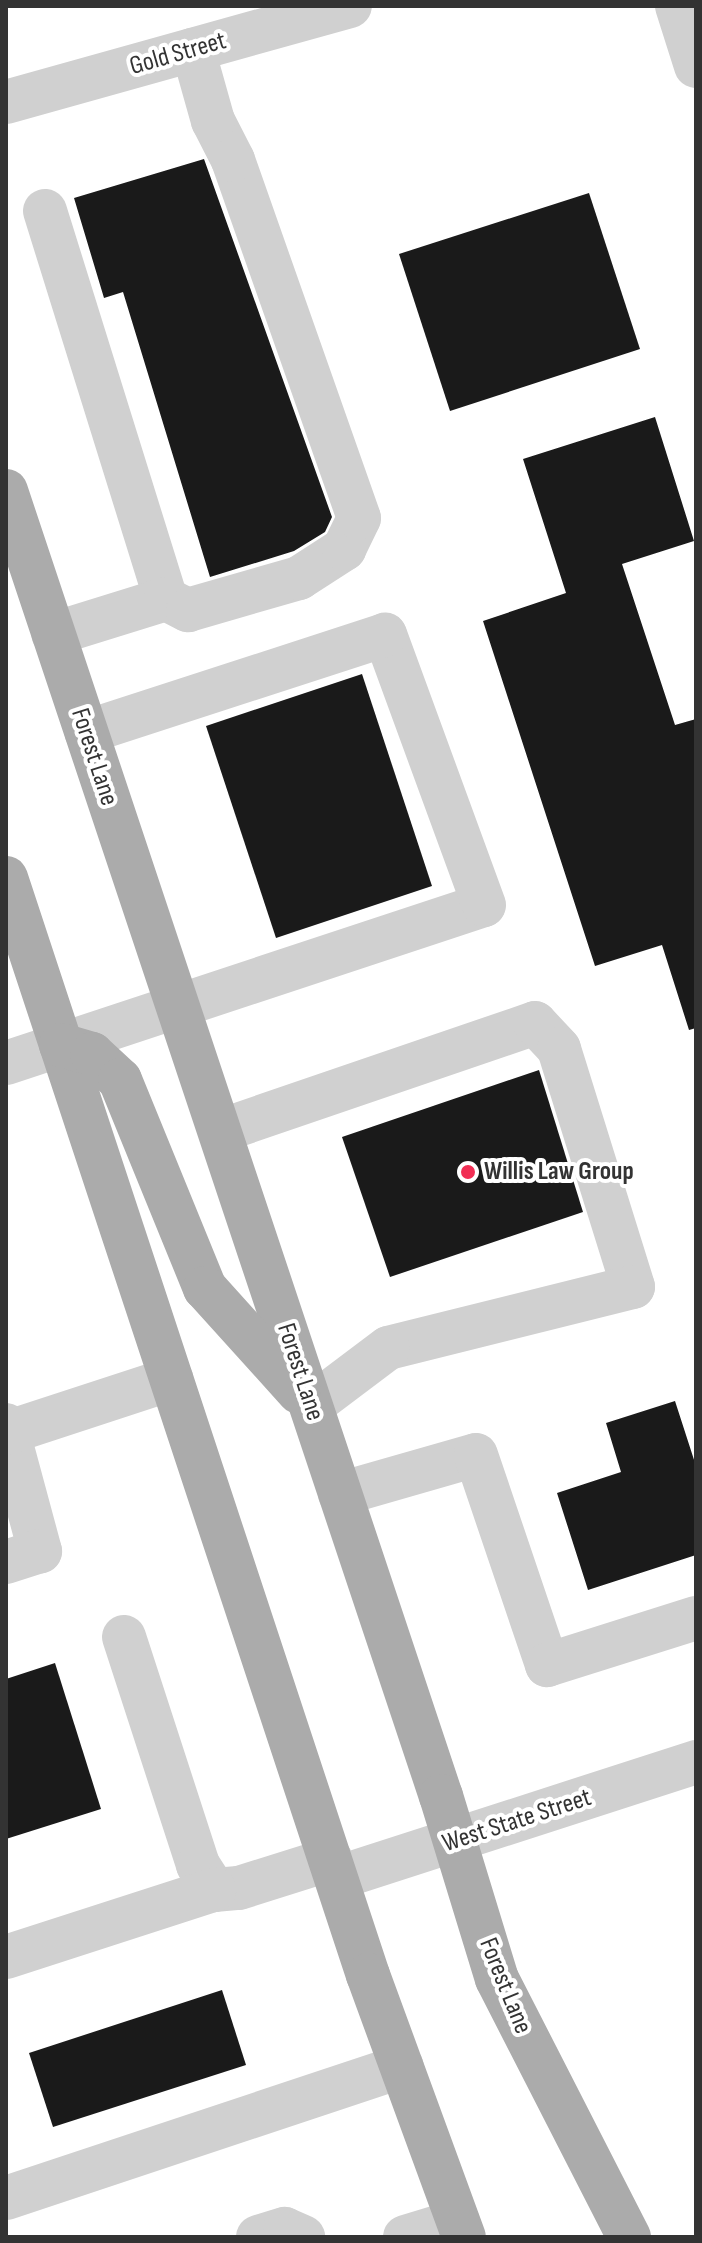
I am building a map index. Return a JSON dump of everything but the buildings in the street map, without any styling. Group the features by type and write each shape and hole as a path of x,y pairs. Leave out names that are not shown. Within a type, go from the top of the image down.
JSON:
{"main road":[{"name":"Forest Lane","path":"6,491 456,1841 497,1979 629,2237"},
{"path":"6,878 334,1869 461,2229"},
{"path":"61,1045 92,1054 120,1080 205,1288 311,1406"}],"street":[{"name":"Gold Street","path":"6,102 193,50 268,17 350,6"},
{"path":"677,6 696,66"},
{"path":"53,634 166,599 188,610 299,578 344,549 359,518 233,160 213,121 193,50"},
{"path":"45,211 166,599"},
{"path":"6,1063 484,905 385,635 86,732"},
{"path":"220,1131 535,1023 559,1049 633,1287 388,1348 311,1406"},
{"path":"6,1562 40,1551 7,1430 171,1379"},
{"path":"340,1494 476,1455 547,1665 696,1618"},
{"path":"124,1637 198,1865 214,1890"},
{"name":"West State Street","path":"6,1957 214,1890 334,1869 456,1841 696,1762"},
{"path":"6,2198 402,2066"},
{"path":"258,2237 285,2229 303,2237"},
{"path":"405,2237 461,2229"}],"place":[{"name":"Willis Law Group","path":"468,1172"}]}
